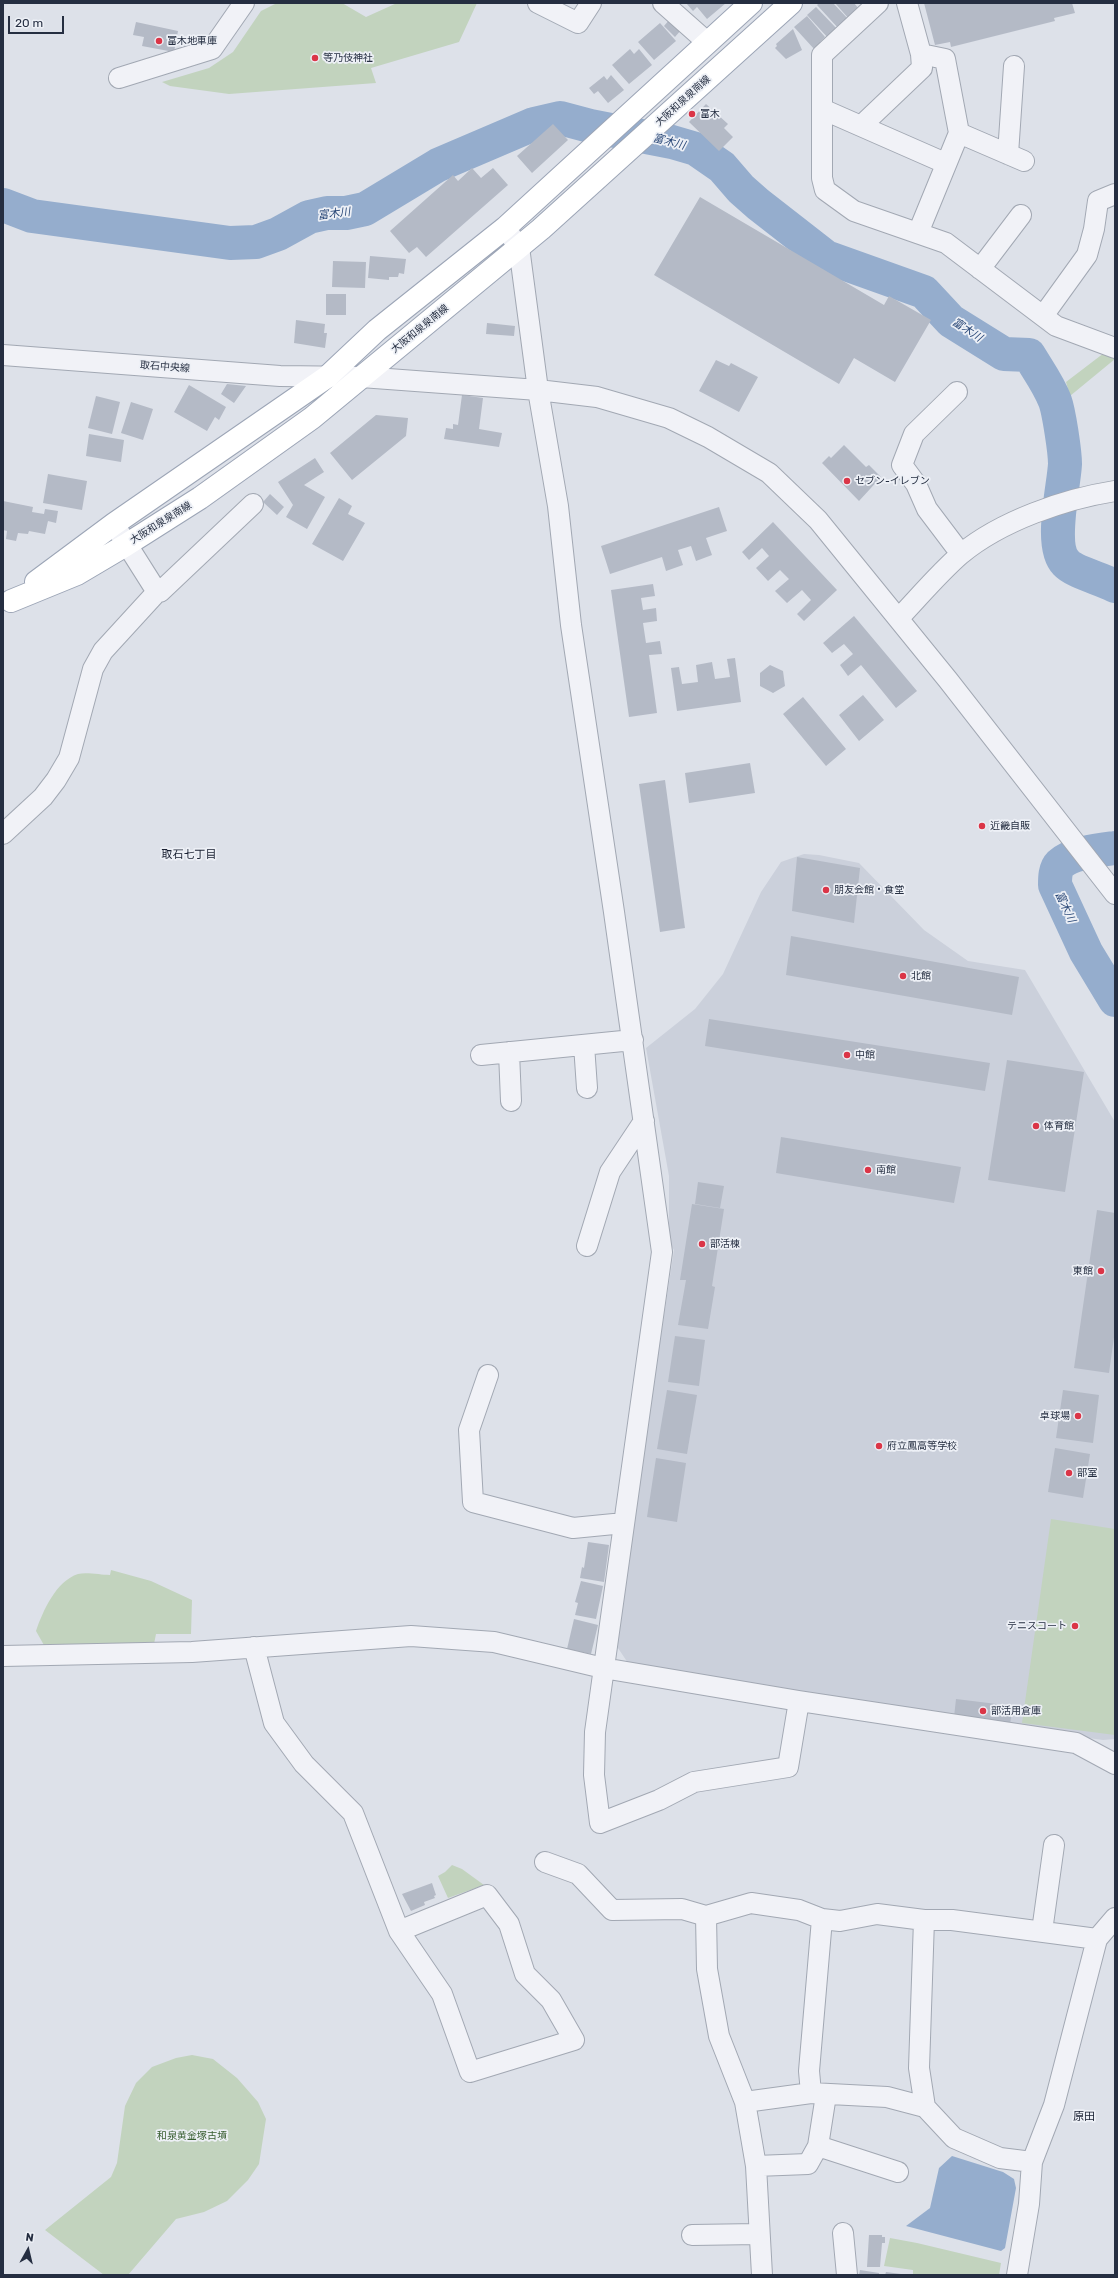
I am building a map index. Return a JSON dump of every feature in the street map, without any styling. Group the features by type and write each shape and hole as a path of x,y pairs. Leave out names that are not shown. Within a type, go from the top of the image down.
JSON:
{"main road":[{"name":"大阪和泉泉南線","path":"7,604 114,524 327,377 377,330 505,228 750,3"},
{"name":"大阪和泉泉南線","path":"7,604 76,574 126,545 225,481 312,418 519,247 790,3"}],"street":[{"path":"120,78 212,49 244,3"},
{"path":"538,3 578,23 591,3"},
{"path":"664,3 708,42"},
{"path":"878,3 822,55 822,178 825,190 854,211 946,243 1056,326 1115,348"},
{"path":"861,126 922,68 921,54 907,3"},
{"path":"918,234 945,163 959,133 945,58 921,54"},
{"path":"959,133 1016,157 1014,66"},
{"path":"822,109 945,163"},
{"path":"1043,316 1087,255 1094,229 1098,201 1115,194"},
{"path":"980,268 1021,215"},
{"path":"505,228 519,247 538,390 558,506 571,625 633,1040 662,1252 603,1668 593,1754 600,1824 660,1800 694,1782 788,1767 799,1701"},
{"name":"取石中央線","path":"3,355 327,377 361,377 538,390 597,397 669,418 708,437 769,473 818,520 899,618 1114,890"},
{"path":"957,392 914,434 902,465 916,484 927,509 961,554"},
{"path":"899,618 961,554 1016,520 1110,492"},
{"path":"3,834 43,798 69,758 96,663 103,651 157,592 160,592 253,504"},
{"path":"114,524 157,592"},
{"path":"481,1055 633,1040"},
{"path":"584,1045 587,1088"},
{"path":"509,1052 511,1101"},
{"path":"587,1246 610,1172 644,1121"},
{"path":"488,1375 469,1430 473,1502 573,1528 624,1522"},
{"path":"3,1656 192,1652 411,1636 494,1642 603,1668 799,1701 1076,1743 1115,1764"},
{"path":"254,1647 274,1723 304,1764 353,1813 399,1931 442,1994 470,2072 574,2040 551,2000 525,1974 509,1924 487,1895 399,1931"},
{"path":"1042,1931 1054,1845"},
{"path":"545,1862 578,1874 612,1910 682,1909 706,1916 751,1902 799,1910 822,1919 840,1921 877,1914 924,1920 952,1920 1097,1939"},
{"path":"706,1916 708,1969 719,2036 744,2102 756,2166 758,2234 762,2275"},
{"path":"1017,2275 1029,2204 1032,2162 1054,2104 1097,1939 1115,1918"},
{"path":"756,2166 808,2164 818,2146 818,2094 809,2071 822,1919"},
{"path":"924,1920 920,2068 925,2107"},
{"path":"744,2102 818,2094 887,2097 925,2107 954,2138 1000,2158 1032,2162"},
{"path":"818,2146 898,2172"},
{"path":"843,2233 847,2275"},
{"path":"692,2235 758,2234"}],"shaded area":[{"name":"府立鳳高等学校","path":"804,854 819,855 859,863 924,930 968,961 1025,970 1115,1122 1115,1739 1103,1740 1066,1735 632,1669 614,1642 674,1250 669,1242 669,1176 646,1048 695,1009 723,974 761,892 781,862"}],"green space":[{"name":"等乃伎神社","path":"277,3 342,3 366,17 397,3 477,3 459,42 371,68 376,83 229,94 170,86 162,82 209,68 233,52 261,11"},
{"path":"1104,353 1115,359 1070,396 1066,382"},
{"name":"テニスコート","path":"1051,1519 1115,1529 1115,1735 1022,1723"},
{"path":"111,1570 151,1581 192,1600 191,1634 156,1634 154,1644 45,1647 36,1631 51,1598 63,1583 78,1574 90,1573 110,1575"},
{"path":"452,1865 462,1869 484,1885 448,1898 438,1876"},
{"name":"和泉黄金塚古墳","path":"192,2055 213,2059 237,2078 258,2102 266,2119 259,2164 248,2180 227,2201 204,2212 176,2219 128,2275 104,2275 45,2230 111,2177 117,2163 125,2106 136,2083 152,2067 176,2058"},
{"path":"890,2238 1001,2263 999,2275 913,2275 913,2270 884,2266"}],"water":[{"path":"952,2156 1003,2172 1014,2179 1016,2188 1005,2248 1001,2251 906,2226 930,2208 939,2168"}],"building":[{"path":"686,3 726,3 707,19 697,7 693,11"},
{"path":"819,3 833,3 849,20 839,29 817,5"},
{"path":"835,3 854,3 859,9 849,19"},
{"path":"924,3 1072,3 1075,13 1054,18 1055,21 951,47 950,42 935,45"},
{"path":"816,7 838,30 829,39 807,15"},
{"path":"807,16 825,37 820,42 822,44 815,50 794,27"},
{"path":"670,19 681,30 675,37 664,26"},
{"name":"富木地車庫","path":"136,22 178,31 174,52 142,46 144,37 133,35"},
{"path":"660,23 676,41 654,60 638,42"},
{"path":"793,29 802,50 786,59 775,48 777,46 776,44"},
{"path":"630,49 634,54 639,49 652,65 629,84 612,65"},
{"path":"611,75 624,90 608,103 598,91 594,94 589,88 604,76 607,80"},
{"path":"706,104 728,124 724,128 733,137 719,151 689,122"},
{"path":"553,124 568,140 532,173 517,156"},
{"path":"472,168 481,178 493,168 508,185 426,257 417,247 409,253 390,231 453,175 458,181"},
{"path":"700,197 884,305 889,296 931,320 895,382 854,358 839,384 654,275"},
{"path":"370,256 406,259 404,274 399,273 398,277 389,277 389,280 368,278"},
{"path":"333,261 366,262 365,288 332,287"},
{"path":"326,294 346,294 346,315 326,315"},
{"path":"296,320 325,324 324,333 327,333 325,348 294,343"},
{"path":"487,323 515,326 514,336 486,334"},
{"path":"716,360 729,366 731,363 758,377 739,412 699,391"},
{"path":"227,384 246,386 234,403 221,394"},
{"path":"189,385 226,407 219,420 215,417 207,431 174,412"},
{"path":"462,395 483,398 479,429 502,433 499,447 444,439 446,428 453,429 453,424 458,425"},
{"path":"96,396 120,402 112,434 88,428"},
{"path":"131,402 153,409 143,440 121,433"},
{"path":"376,415 408,418 406,436 352,480 330,453"},
{"path":"89,434 124,440 121,462 86,456"},
{"path":"844,445 866,467 869,465 881,477 859,501 822,463 829,456 831,458"},
{"path":"315,458 324,472 304,485 325,497 307,529 286,517 293,505 278,482"},
{"path":"48,474 87,481 82,510 43,503"},
{"path":"270,494 284,507 277,515 263,502"},
{"path":"339,498 352,506 348,514 365,523 343,561 312,544"},
{"path":"3,501 33,507 32,512 44,514 45,509 58,511 56,523 48,521 45,534 29,531 28,534 18,533 16,541 6,539 7,531 3,530"},
{"path":"719,507 727,531 706,538 712,555 696,561 691,546 678,550 683,565 666,571 662,557 610,574 601,546"},
{"path":"773,522 837,590 804,621 797,614 811,600 802,590 787,603 775,591 789,579 780,570 768,581 756,568 769,556 762,548 749,560 742,552"},
{"path":"653,584 655,596 641,598 643,610 656,608 657,621 643,623 646,643 660,641 662,654 649,655 657,713 629,717 611,590"},
{"path":"854,616 917,691 896,708 861,665 848,676 840,665 853,654 844,644 832,653 823,643"},
{"path":"735,658 741,702 677,711 671,668 679,667 682,684 698,682 696,665 712,662 715,679 730,677 727,659"},
{"path":"770,665 783,671 785,686 773,693 760,686 760,673"},
{"path":"863,695 884,720 859,741 839,715"},
{"path":"803,697 846,749 826,766 783,714"},
{"path":"750,763 755,793 689,803 685,773"},
{"path":"665,780 685,928 660,932 639,784"},
{"name":"朋友会館・食堂","path":"797,857 860,868 854,923 792,911"},
{"name":"北館","path":"791,936 1019,977 1012,1015 786,975"},
{"name":"中館","path":"709,1019 990,1063 985,1091 705,1046"},
{"name":"体育館","path":"1007,1060 1084,1072 1065,1192 988,1180"},
{"name":"南館","path":"781,1137 961,1167 954,1203 776,1173"},
{"path":"698,1182 724,1186 720,1208 695,1204"},
{"name":"部活棟","path":"692,1204 724,1209 712,1286 715,1287 708,1329 678,1325 686,1280 680,1280"},
{"name":"東館","path":"1097,1210 1115,1213 1115,1330 1109,1373 1074,1368"},
{"path":"675,1336 705,1340 699,1386 668,1382"},
{"path":"667,1390 697,1395 687,1454 657,1449"},
{"name":"卓球場","path":"1063,1390 1099,1395 1093,1443 1056,1438"},
{"name":"部室","path":"1055,1448 1090,1454 1083,1498 1048,1492"},
{"path":"656,1458 686,1463 677,1522 647,1517"},
{"path":"588,1542 609,1545 604,1582 580,1578 582,1567 584,1568"},
{"path":"581,1581 603,1586 596,1619 575,1615 578,1603 575,1602"},
{"path":"574,1619 598,1625 591,1654 567,1649"},
{"name":"部活用倉庫","path":"956,1699 1013,1706 1010,1724 954,1717"},
{"path":"432,1883 436,1895 434,1896 435,1898 424,1902 425,1905 411,1911 402,1894"},
{"path":"869,2235 882,2235 882,2237 885,2237 885,2243 882,2243 880,2267 867,2267"},
{"path":"860,2270 879,2273 879,2275 859,2275"},
{"path":"886,2272 901,2274 901,2275 885,2275"}],"waterway":[{"name":"富木川","path":"3,205 32,216 230,243 256,242 278,234 309,217 327,213 346,213 365,209 438,165 534,124 560,118 590,126 672,142 696,149 722,167 741,189 758,204 826,257 924,292 951,321 1004,354 1029,355 1053,395 1057,406 1062,432 1065,464 1058,530 1061,555 1066,563 1075,569 1115,586"},
{"name":"富木川","path":"1115,848 1086,853 1065,860 1057,868 1055,885 1086,952 1115,1000"}],"place":[{"name":"富木地車庫","path":"159,41"},
{"name":"等乃伎神社","path":"315,58"},
{"name":"富木","path":"692,114"},
{"name":"セブン-イレブン","path":"847,481"},
{"name":"近畿自販","path":"982,826"},
{"name":"朋友会館・食堂","path":"826,890"},
{"name":"北館","path":"903,976"},
{"name":"中館","path":"847,1055"},
{"name":"体育館","path":"1036,1126"},
{"name":"南館","path":"868,1170"},
{"name":"部活棟","path":"702,1244"},
{"name":"東館","path":"1101,1271"},
{"name":"卓球場","path":"1078,1416"},
{"name":"府立鳳高等学校","path":"879,1446"},
{"name":"部室","path":"1069,1473"},
{"name":"テニスコート","path":"1075,1626"},
{"name":"部活用倉庫","path":"983,1711"}],"district":[{"name":"取石七丁目","path":"189,855"},
{"name":"原田","path":"1084,2117"}]}
